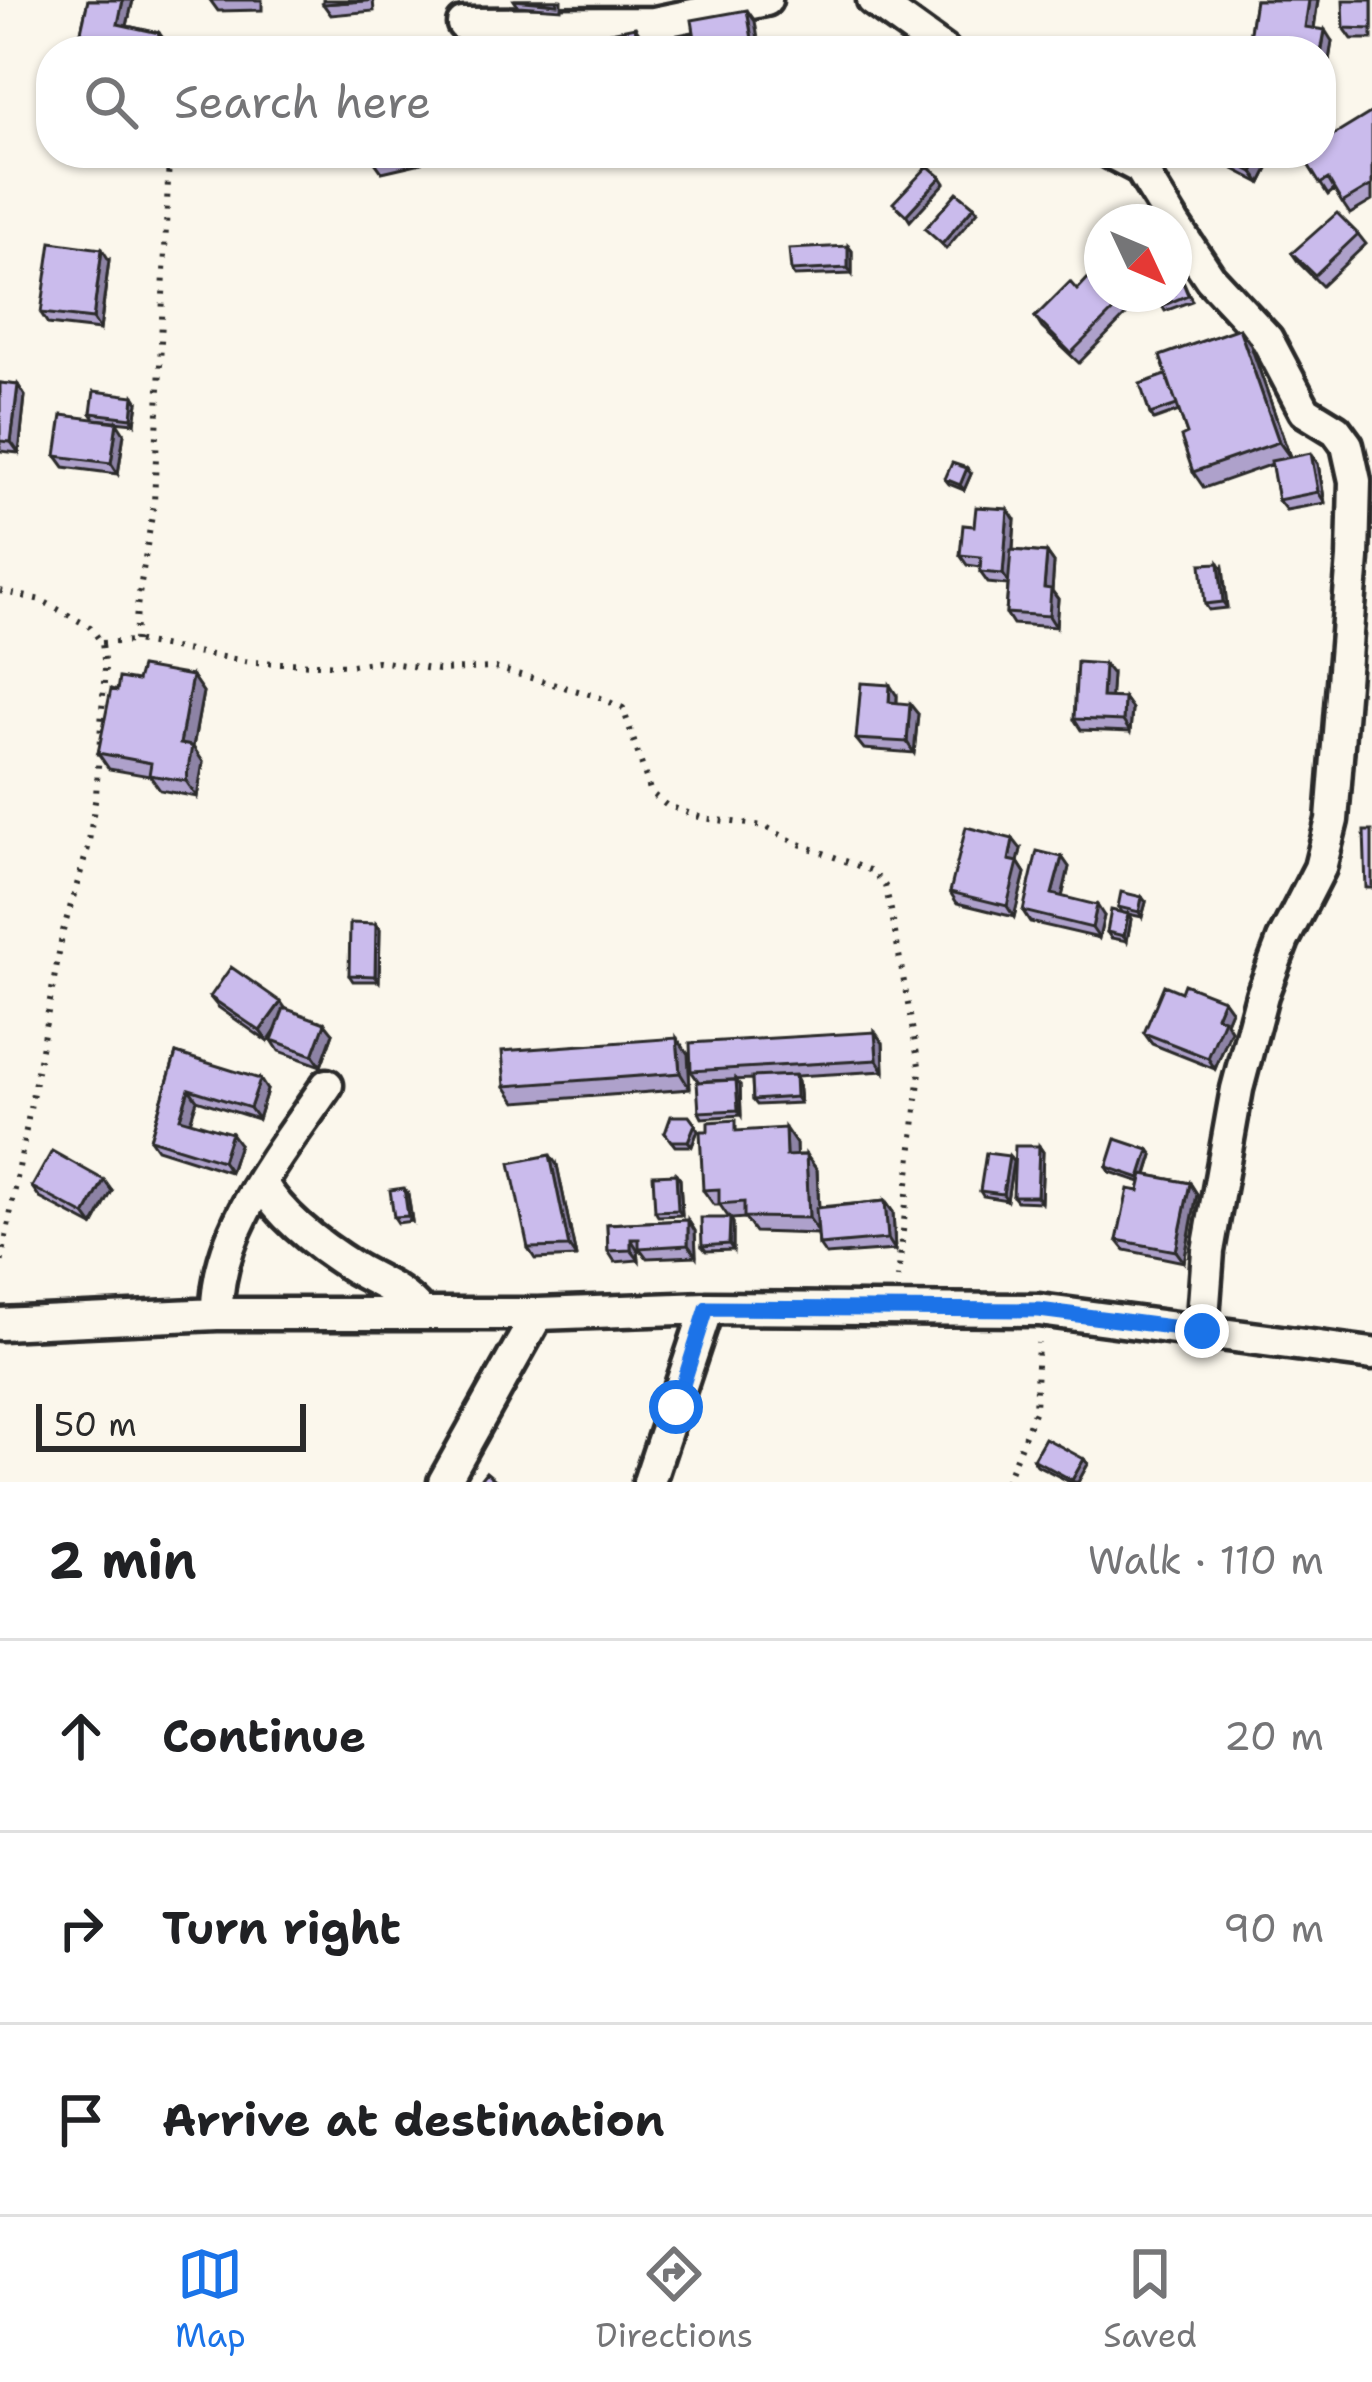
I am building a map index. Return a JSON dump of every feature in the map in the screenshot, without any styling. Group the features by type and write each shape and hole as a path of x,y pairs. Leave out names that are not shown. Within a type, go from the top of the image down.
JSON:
{"street":[{"path":"463,24 654,23 766,0"},
{"path":"873,0 923,36"},
{"path":"1140,168 1162,204"},
{"path":"1192,251 1210,278 1267,339 1305,411 1336,430 1347,445 1355,481 1332,820 1320,868 1283,940 1262,995 1237,1089 1208,1251 1202,1331"},
{"path":"217,1314 220,1265 231,1233 327,1085"},
{"path":"262,1184 287,1216 355,1268 400,1291 420,1312"},
{"path":"0,1324 217,1314 538,1314 707,1308 1039,1310 1372,1354"},
{"path":"649,1482 707,1308"},
{"path":"444,1482 538,1314"}],"path":[{"path":"135,641 154,503 169,168"},
{"path":"0,591 41,600 90,627 102,643 105,668 88,848 63,931 0,1270"},
{"path":"102,643 135,641 250,662 351,665 378,661 438,670 495,668 596,696 623,708 651,793 666,805 702,818 764,826 872,872 885,886 891,910 920,1071 894,1309"},
{"path":"1006,1482 1035,1410 1039,1310"}],"building":[{"path":"88,0 123,0 118,24 159,33 158,36 80,36"},
{"path":"323,0 366,0 367,1 323,4"},
{"path":"1255,0 1309,0 1305,27 1325,30 1324,36 1249,36"},
{"path":"1343,0 1372,0 1372,29 1344,28"},
{"path":"747,10 751,36 695,36 692,20"},
{"path":"635,27 636,36 606,36"},
{"path":"1372,112 1372,185 1342,203 1328,179 1320,184 1310,168 1336,168 1336,134"},
{"path":"926,168 941,177 906,215 893,203"},
{"path":"957,192 974,206 942,244 925,229"},
{"path":"1337,213 1358,234 1315,275 1292,253"},
{"path":"51,242 102,249 93,319 41,313"},
{"path":"848,246 848,268 791,271 789,249"},
{"path":"1070,282 1077,290 1084,282 1084,312 1112,312 1071,353 1035,317"},
{"path":"1239,328 1279,442 1193,472 1181,437 1187,434 1160,356"},
{"path":"1166,375 1177,405 1150,414 1140,384"},
{"path":"0,383 18,385 11,442 0,441"},
{"path":"94,391 134,396 132,418 91,413"},
{"path":"62,415 117,422 111,463 56,456"},
{"path":"1311,453 1318,492 1278,500 1271,461"},
{"path":"952,463 967,468 960,485 945,479"},
{"path":"976,507 1008,509 1003,574 980,572 981,557 960,555 963,525 974,526"},
{"path":"1011,550 1047,553 1044,588 1051,589 1049,616 1006,613"},
{"path":"1219,563 1223,602 1205,604 1201,564"},
{"path":"1077,662 1104,664 1102,697 1124,698 1123,721 1074,719"},
{"path":"141,667 192,676 180,744 192,746 186,781 149,775 151,763 98,753 111,689 117,691 119,678 137,681"},
{"path":"861,683 890,685 889,702 910,704 907,742 856,739"},
{"path":"966,827 1013,839 1009,860 1018,862 1007,906 950,892"},
{"path":"1364,831 1372,831 1372,888 1366,888"},
{"path":"1037,851 1062,857 1052,894 1097,905 1092,928 1023,911"},
{"path":"1121,892 1142,897 1139,912 1118,907"},
{"path":"1111,910 1128,914 1124,936 1107,932"},
{"path":"350,923 376,924 375,976 349,975"},
{"path":"231,967 281,1002 260,1031 210,997"},
{"path":"1184,984 1223,999 1216,1016 1224,1019 1208,1058 1144,1033 1164,985 1181,992"},
{"path":"284,1008 325,1023 313,1055 272,1040"},
{"path":"875,1032 877,1060 691,1071 690,1043"},
{"path":"677,1038 680,1073 505,1086 502,1051"},
{"path":"176,1053 260,1079 250,1108 189,1089 180,1118 231,1133 222,1161 150,1139"},
{"path":"795,1075 796,1097 753,1100 752,1077"},
{"path":"736,1080 738,1110 699,1112 697,1082"},
{"path":"671,1116 689,1116 695,1124 688,1141 671,1141 665,1133"},
{"path":"736,1120 736,1131 785,1128 786,1156 806,1155 809,1218 744,1217 744,1202 719,1204 719,1189 703,1190 700,1131 708,1131 708,1122"},
{"path":"1116,1139 1149,1150 1140,1178 1107,1167"},
{"path":"1015,1146 1039,1146 1037,1196 1013,1196"},
{"path":"52,1151 104,1180 85,1215 32,1187"},
{"path":"986,1153 1009,1156 1003,1194 980,1191"},
{"path":"550,1155 569,1247 528,1248 510,1163"},
{"path":"676,1174 678,1210 655,1211 653,1175"},
{"path":"1143,1174 1190,1183 1176,1251 1117,1240 1128,1189 1139,1191"},
{"path":"404,1188 408,1216 394,1217 390,1190"},
{"path":"885,1201 888,1239 819,1245 816,1208"},
{"path":"701,1218 730,1218 729,1244 702,1246"},
{"path":"688,1220 688,1245 639,1248 639,1239 631,1239 631,1250 608,1251 607,1224"},
{"path":"1045,1438 1084,1459 1072,1480 1033,1459"},
{"path":"486,1472 498,1482 478,1482"}],"route":[{"path":"676,1407 707,1308 1039,1310 1202,1331"}]}
